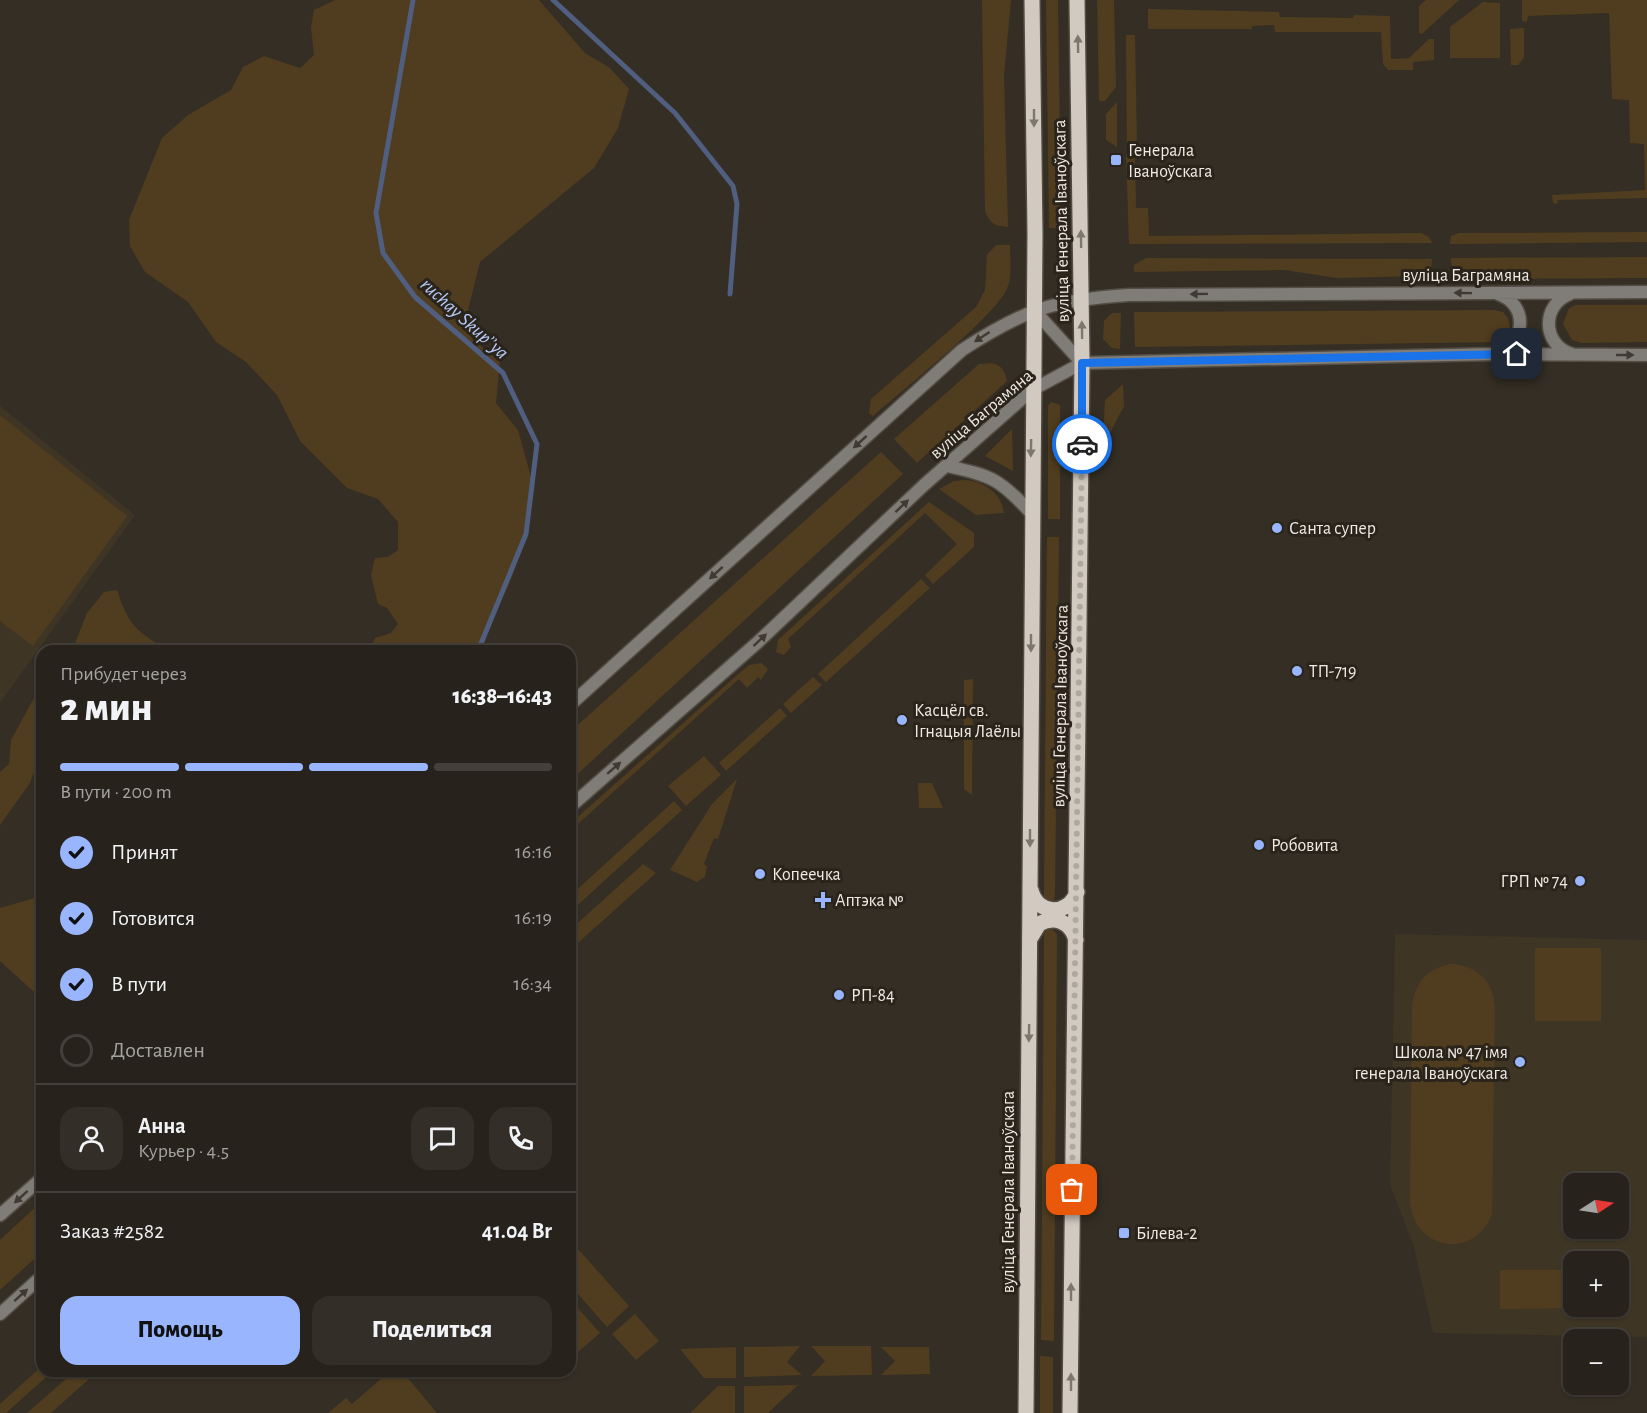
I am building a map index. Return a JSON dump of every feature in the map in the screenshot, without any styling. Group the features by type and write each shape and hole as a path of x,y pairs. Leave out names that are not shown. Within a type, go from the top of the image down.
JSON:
{"main road":[{"name":"вуліца Генерала Іваноўскага","path":"1026,1413 1034,309 1032,0"},
{"name":"вуліца Генерала Іваноўскага","path":"1070,1413 1082,363 1077,0"},
{"path":"1030,890 1039,906 1050,910 1057,910 1070,904 1077,891"},
{"path":"1030,940 1039,924 1056,920 1067,924 1076,940"}],"street":[{"path":"1580,292 1559,300 1550,312 1549,328 1551,336 1560,348 1575,355 1583,355"},
{"name":"вуліца Баграмяна","path":"576,700 962,350 1004,323 1034,309 1082,298 1139,295 1647,292"},
{"path":"1494,293 1513,304 1521,325 1510,347 1496,354"},
{"path":"1034,309 1082,363"},
{"name":"вуліца Баграмяна","path":"576,802 758,642 1032,390 1082,363 1496,354 1647,355"},
{"path":"947,466 981,474 1006,486 1031,513"},
{"path":"0,1215 36,1183"},
{"path":"0,1314 36,1281"}],"shaded area":[{"path":"335,0 539,0 585,53 610,68 629,89 618,128 594,168 480,262 467,314 472,339 500,361 496,403 518,430 534,488 527,537 508,587 479,645 372,645 375,638 391,633 398,624 387,608 378,604 371,575 375,558 388,557 398,550 398,522 378,499 347,488 300,441 277,395 246,362 216,342 188,302 145,272 130,246 129,220 162,138 188,115 231,90 243,67 264,56 300,68 314,55 311,27 314,10"},
{"path":"982,0 1011,0 1004,76 1008,227 994,224 985,211"},
{"path":"1046,0 1058,0 1061,228 1049,228"},
{"path":"1097,0 1114,0 1116,87 1105,101 1099,101"},
{"path":"1426,0 1459,0 1422,34 1419,33 1419,6"},
{"path":"1522,0 1647,0 1647,198 1558,200 1557,204 1553,203 1552,195 1645,190 1644,144 1630,143 1629,100 1612,99 1609,13 1528,16 1527,22 1522,21"},
{"path":"1483,2 1500,3 1500,58 1450,58 1450,27"},
{"path":"1148,9 1279,12 1280,17 1390,16 1391,59 1409,58 1429,39 1434,39 1434,60 1413,62 1413,70 1388,70 1383,64 1381,32 1275,32 1274,25 1252,26 1252,29 1148,29"},
{"path":"1524,28 1524,58 1518,65 1511,65 1510,29"},
{"path":"1126,35 1135,35 1137,146 1127,147"},
{"path":"1117,102 1117,147 1106,140 1106,114"},
{"path":"1126,154 1135,154 1136,208 1148,208 1149,236 1421,233 1429,237 1432,243 1129,244"},
{"path":"1647,232 1647,242 1450,244 1451,236 1459,233"},
{"path":"996,245 1010,245 1009,281 1001,298 969,332 873,416 869,413 871,399 976,307 985,290 987,255"},
{"path":"1647,257 1647,278 1464,279 1457,276 1451,265 1451,258"},
{"path":"1146,258 1432,259 1431,271 1427,276 1337,278 1284,270 1134,272 1134,265"},
{"path":"1576,305 1647,305 1647,342 1581,343 1572,340 1563,324 1569,308"},
{"path":"1493,310 1503,312 1508,318 1511,332 1501,342 1135,347 1134,312"},
{"path":"1112,313 1121,313 1120,349 1112,348 1103,339 1104,321"},
{"path":"991,363 1002,369 1007,381 917,463 894,439 979,364"},
{"path":"1123,384 1124,406 1108,437 1103,437 1105,400"},
{"path":"1051,402 1060,405 1060,519 1048,519 1048,406"},
{"path":"0,406 135,515 42,645 36,645 36,653 0,703"},
{"path":"0,415 127,516 33,646 0,621"},
{"path":"1012,429 1013,471 985,456"},
{"path":"881,452 903,474 576,775 576,727"},
{"path":"965,480 985,486 996,494 1004,513 976,515 939,489 954,481"},
{"path":"929,502 974,533 974,547 933,584 925,575 957,544 925,513 788,639 791,647 784,655 776,652 778,640"},
{"path":"1047,537 1059,537 1054,901 1044,899"},
{"path":"921,579 930,588 826,682 818,674"},
{"path":"117,590 130,620 142,633 160,645 74,645 87,613 104,592"},
{"path":"761,663 768,669 761,680 758,677 747,688 739,679 576,826 576,819 749,665"},
{"path":"813,677 822,685 791,713 783,704"},
{"path":"973,679 972,795 964,789 964,680"},
{"path":"36,694 36,766 30,783 0,825 0,772 9,764 11,740"},
{"path":"780,708 787,716 726,771 719,763"},
{"path":"704,756 721,775 686,806 668,786"},
{"path":"737,779 718,839 714,838 704,864 707,866 705,877 697,882 670,870 712,804"},
{"path":"918,783 932,783 943,808 919,808"},
{"path":"674,801 682,810 576,907 576,891"},
{"path":"643,864 656,873 576,945 576,925"},
{"path":"36,898 36,991 33,991 0,961 0,908"},
{"path":"1052,929 1057,934 1054,1341 1041,1340 1044,935 1046,930"},
{"name":"Школа № 47 імя генерала Іваноўскага","path":"1395,934 1647,940 1647,1337 1629,1337 1629,1329 1563,1329 1563,1335 1433,1333 1414,1247 1390,1185"},
{"path":"1535,948 1601,948 1601,1021 1535,1021"},
{"path":"1450,964 1468,967 1482,976 1491,989 1495,1007 1492,1214 1484,1229 1472,1238 1459,1243 1446,1244 1422,1231 1414,1218 1410,1202 1412,1005 1416,990 1424,978 1435,969"},
{"path":"36,1207 36,1257 0,1290 0,1240"},
{"path":"576,1247 629,1306 607,1327 576,1292"},
{"path":"1500,1270 1563,1270 1563,1308 1500,1309"},
{"path":"576,1306 600,1333 576,1354"},
{"path":"635,1314 659,1341 636,1360 612,1334"},
{"path":"800,1346 787,1362 802,1375 744,1377 744,1347"},
{"path":"811,1346 871,1346 872,1375 811,1376 825,1361"},
{"path":"736,1347 736,1378 704,1378 680,1349"},
{"path":"881,1347 929,1347 930,1374 881,1375 895,1361"},
{"path":"1040,1356 1053,1357 1053,1413 1040,1413"},
{"path":"36,1371 36,1377 46,1377 6,1413 0,1413 0,1404"},
{"path":"68,1377 91,1377 51,1413 27,1413"},
{"path":"383,1377 407,1377 437,1413 328,1413 346,1398 352,1404"},
{"path":"798,1385 768,1413 744,1413 744,1386"},
{"path":"718,1386 735,1386 735,1413 690,1413"}],"waterway":[{"name":"ruchay Skup’’ya","path":"413,0 376,213 383,253 415,297 503,373 537,444 526,534 480,645"},
{"path":"553,0 675,113 733,186 737,204 730,294"}],"way so far":[{"path":"1072,1190 1082,444"}],"place":[{"name":"Генерала Іваноўскага","path":"1116,160"},
{"name":"Санта супер","path":"1277,528"},
{"name":"ТП-719","path":"1297,671"},
{"name":"Касцёл св. Ігнацыя Лаёлы","path":"902,720"},
{"name":"Робовита","path":"1259,845"},
{"name":"Копеечка","path":"760,874"},
{"name":"ГРП № 74","path":"1580,881"},
{"name":"Аптэка №","path":"823,900"},
{"name":"РП-84","path":"839,995"},
{"name":"Школа № 47 імя генерала Іваноўскага","path":"1520,1062"},
{"name":"Білева-2","path":"1124,1233"}],"route":[{"path":"1082,444 1082,363 1517,354"}]}
